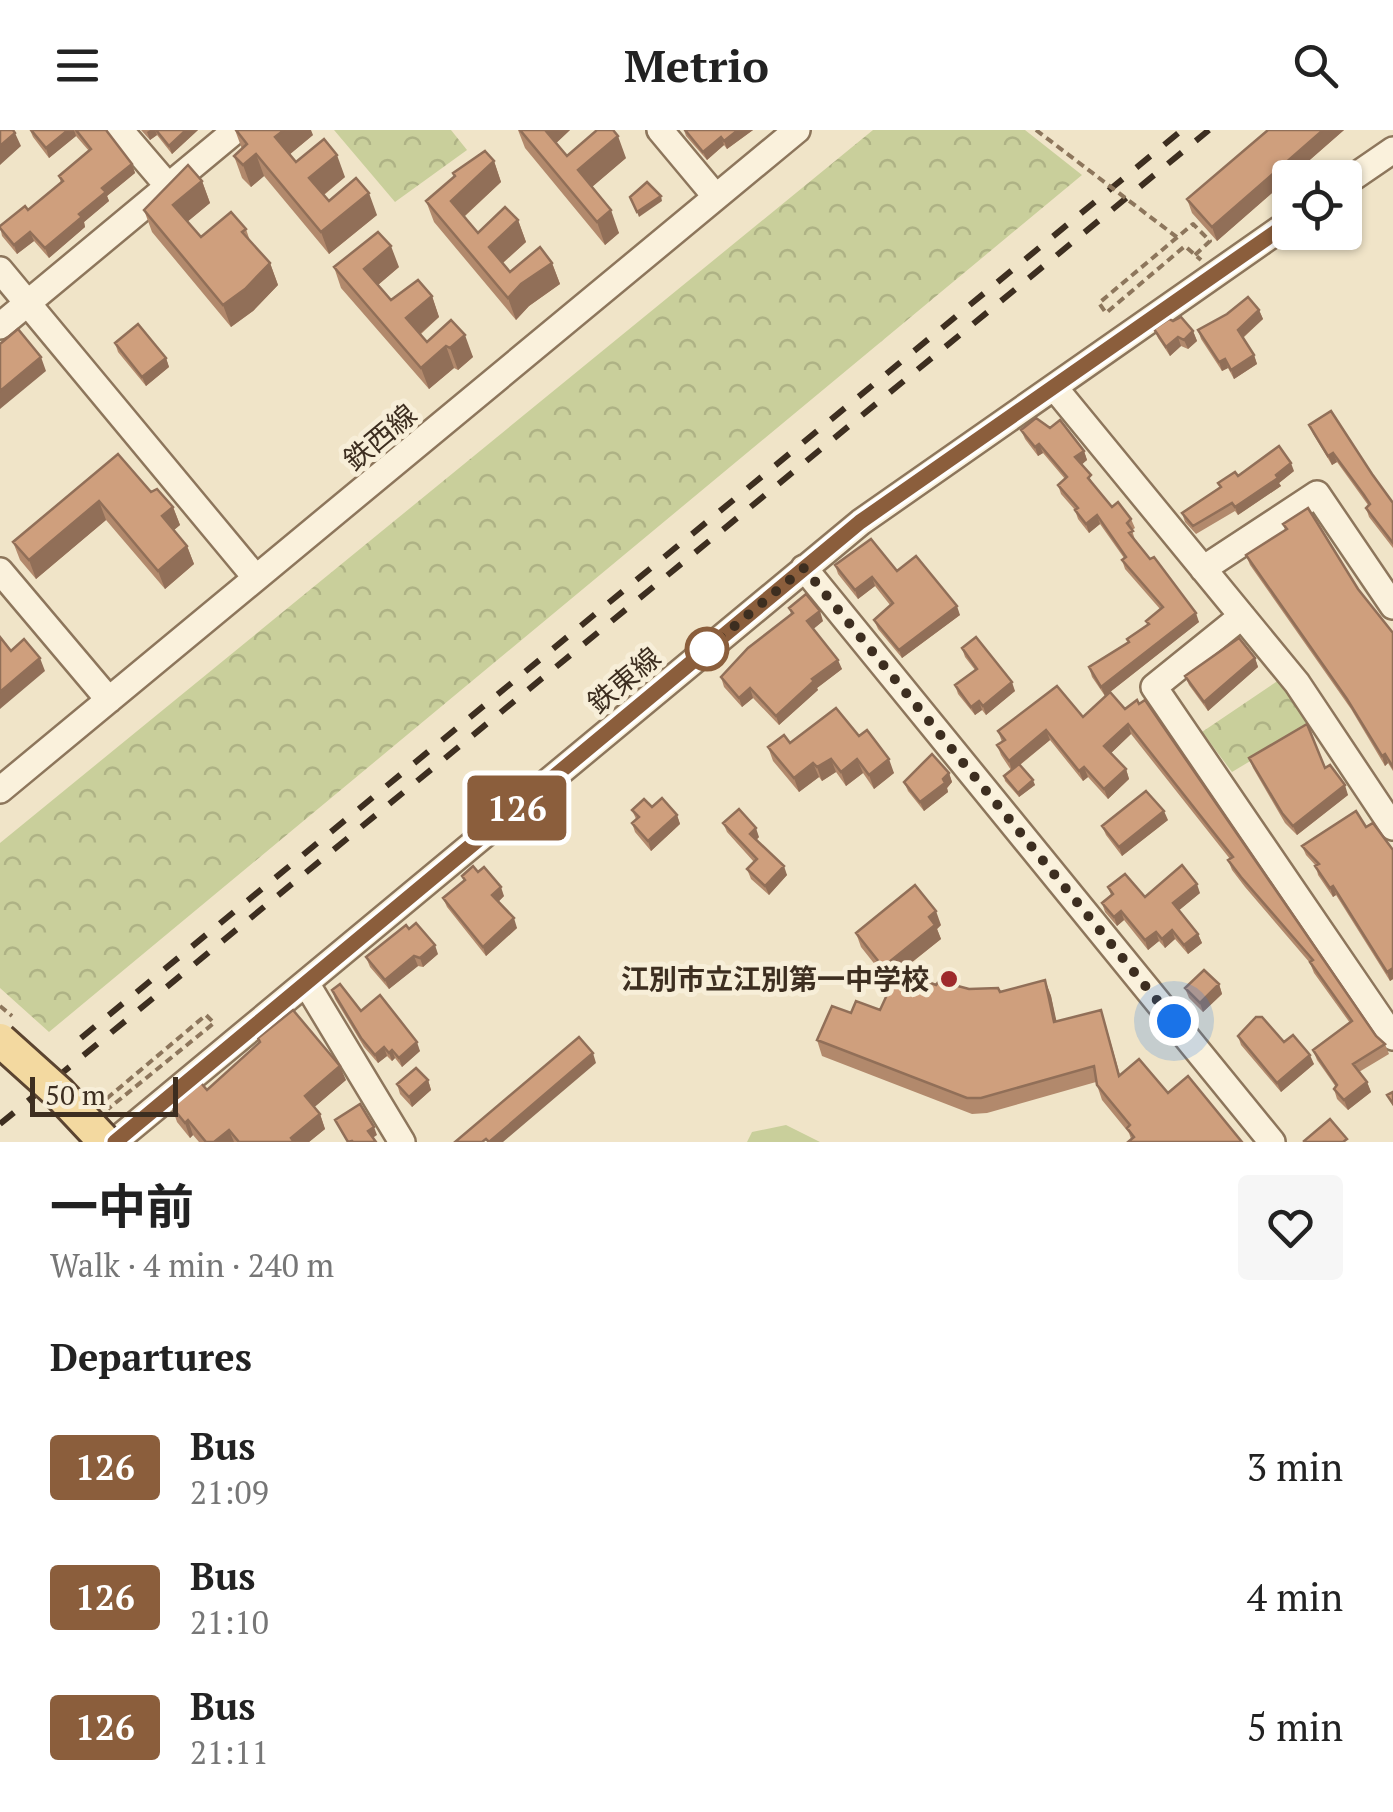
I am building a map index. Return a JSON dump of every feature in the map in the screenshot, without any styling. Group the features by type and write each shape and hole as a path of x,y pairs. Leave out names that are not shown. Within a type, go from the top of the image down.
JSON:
{"main road":[{"path":"6,1029 59,1093 105,1127"}],"street":[{"path":"120,130 168,186"},
{"path":"0,326 236,130"},
{"path":"660,130 716,197"},
{"name":"鉄西線","path":"0,790 797,130"},
{"path":"1362,171 1393,150"},
{"name":"鉄東線","path":"114,1142 144,1133 306,983 860,522 1272,235"},
{"path":"0,270 256,578"},
{"path":"1054,387 1296,684 1393,827"},
{"path":"1203,569 1318,494 1393,606"},
{"path":"804,568 1272,1142"},
{"path":"0,571 108,700"},
{"path":"1242,616 1154,687 1388,1021"},
{"path":"306,983 402,1142"}],"path":[{"path":"1036,130 1178,238"},
{"path":"1195,254 1210,241 1193,224 1098,303 1106,313 1185,246 1204,263"},
{"path":"0,1006 6,1029"},
{"path":"92,1088 105,1100 206,1016 214,1023 105,1127"}],"green space":[{"path":"334,130 451,130 467,150 395,202"},
{"path":"873,130 1025,130 1082,175 49,1032 0,988 0,843"},
{"path":"1279,680 1312,724 1232,772 1202,732"},
{"path":"786,1125 820,1142 747,1142 752,1132"}],"building":[{"path":"0,130 15,133 0,146"},
{"path":"31,130 68,130 46,148"},
{"path":"76,130 106,130 132,164 102,188 106,192 45,248 30,232 14,245 0,226 25,206 28,210 63,181 59,176 91,149"},
{"path":"156,130 186,130 169,146"},
{"path":"236,130 284,130 275,137 296,162 324,139 337,155 309,178 329,201 356,178 369,193 321,232 256,154 243,165 234,156 247,144"},
{"path":"520,130 545,130 567,156 597,130 613,130 618,136 578,170 611,210 597,222"},
{"path":"685,130 738,130 724,141 721,137 703,152"},
{"path":"1268,130 1323,130 1289,160 1272,160 1272,175 1212,227 1187,199"},
{"path":"485,151 494,161 451,201 478,233 505,207 518,220 489,247 510,272 540,247 552,263 508,298 426,201 455,176 453,173"},
{"path":"188,165 202,181 173,205 201,237 231,212 246,229 242,232 270,263 223,305 144,210"},
{"path":"647,182 661,196 637,212 630,197"},
{"path":"378,232 391,246 364,269 391,300 418,280 432,296 406,318 427,342 451,320 465,335 421,368 334,267"},
{"path":"1248,297 1259,310 1238,330 1254,355 1231,370 1225,359 1219,362 1198,330"},
{"path":"1181,317 1193,331 1184,340 1178,337 1166,347 1154,329 1169,319"},
{"path":"138,324 166,358 142,377 115,343"},
{"path":"18,329 41,357 0,391 0,344"},
{"path":"1331,411 1393,503 1393,543 1366,508 1370,504 1364,495 1333,453 1328,456 1309,425"},
{"path":"1036,418 1050,428 1060,420 1084,451 1075,457 1091,475 1088,478 1112,507 1118,502 1131,519 1127,523 1133,531 1129,533 1150,559 1154,557 1196,613 1101,687 1089,667 1129,642 1127,639 1149,624 1146,621 1163,607 1122,560 1126,557 1097,515 1086,524 1058,485 1067,477 1039,444 1035,447 1021,430"},
{"path":"1279,446 1291,463 1276,475 1278,478 1235,507 1232,503 1193,526 1182,513 1221,487 1218,483 1235,472 1238,476"},
{"path":"118,454 151,492 157,489 173,507 162,516 187,546 158,571 99,501 29,560 13,542"},
{"path":"1308,508 1358,589 1393,633 1393,767 1246,555 1287,529 1283,524"},
{"path":"871,539 897,571 916,556 957,606 899,650 874,620 893,603 872,577 855,590 835,565"},
{"path":"806,594 820,611 807,621 838,660 812,679 776,716 750,688 739,698 721,677 748,648 793,613 789,608"},
{"path":"0,637 11,651 24,639 40,658 0,692"},
{"path":"976,637 1012,682 983,706 979,701 971,707 955,685 977,669 962,648"},
{"path":"1239,638 1255,658 1204,702 1185,676"},
{"path":"1057,686 1083,717 1110,692 1125,709 1137,700 1139,704 1145,700 1385,1044 1353,1064 1367,1082 1344,1100 1313,1050 1352,1021 1310,962 1313,960 1241,877 1228,860 1233,857 1128,724 1104,746 1126,769 1104,789 1084,767 1079,771 1046,730 1009,761 997,745 1005,740 998,731"},
{"path":"836,708 859,736 867,730 889,759 869,775 857,759 841,772 831,759 817,767 813,763 794,778 768,747 784,735 790,743"},
{"path":"1307,724 1325,768 1330,765 1345,785 1293,826 1249,758"},
{"path":"932,754 949,773 943,779 945,783 920,802 904,782"},
{"path":"1019,764 1033,780 1018,793 1004,776"},
{"path":"1146,791 1164,811 1119,847 1102,826"},
{"path":"662,798 677,815 648,841 632,823 639,817 632,810 644,799 652,807"},
{"path":"739,809 756,828 750,834 784,866 765,886 747,869 757,859 723,823"},
{"path":"1356,811 1366,827 1373,823 1393,850 1393,968 1387,972 1333,886 1330,888 1315,866 1319,864 1302,846"},
{"path":"1182,865 1197,884 1173,903 1198,934 1184,945 1172,930 1162,939 1156,932 1145,940 1121,911 1114,917 1102,903 1113,894 1108,887 1125,874 1145,897"},
{"path":"473,866 478,872 484,867 501,887 492,895 514,918 483,947 443,898 465,880 462,876"},
{"path":"915,885 936,911 929,917 935,925 883,967 856,933"},
{"path":"416,923 435,945 420,958 414,956 385,980 366,957 406,925 409,929"},
{"path":"1204,970 1219,984 1200,1003 1185,988"},
{"path":"898,971 936,985 939,981 969,989 998,988 1000,992 1045,980 1054,1022 1101,1010 1119,1076 1139,1059 1168,1093 1188,1076 1242,1142 1128,1142 1134,1137 1127,1128 1130,1125 1097,1085 1094,1066 981,1098 967,1098 817,1040 832,1006 851,1013 856,1001 880,1010"},
{"path":"340,984 361,1011 380,995 417,1042 399,1058 384,1047 375,1055 332,990"},
{"path":"293,1010 340,1066 305,1096 320,1114 291,1138 294,1142 239,1142 229,1130 214,1142 206,1142 172,1107 201,1083 207,1090 260,1042 258,1038"},
{"path":"1256,1017 1262,1017 1284,1042 1293,1035 1310,1055 1277,1083 1238,1036"},
{"path":"579,1037 593,1053 489,1142 455,1142"},
{"path":"416,1068 428,1080 409,1097 397,1084"},
{"path":"360,1104 374,1127 368,1131 376,1142 348,1142 335,1120"},
{"path":"1330,1119 1347,1139 1304,1141"}],"railway":[{"path":"81,1038 1182,130"},
{"path":"0,1124 1209,130"}],"bus line":[{"name":"126","path":"115,1142 860,522 1272,235"}],"place":[{"name":"江別市立江別第一中学校","path":"949,979"}],"route":[{"path":"707,649 804,568 1174,1021"}]}
